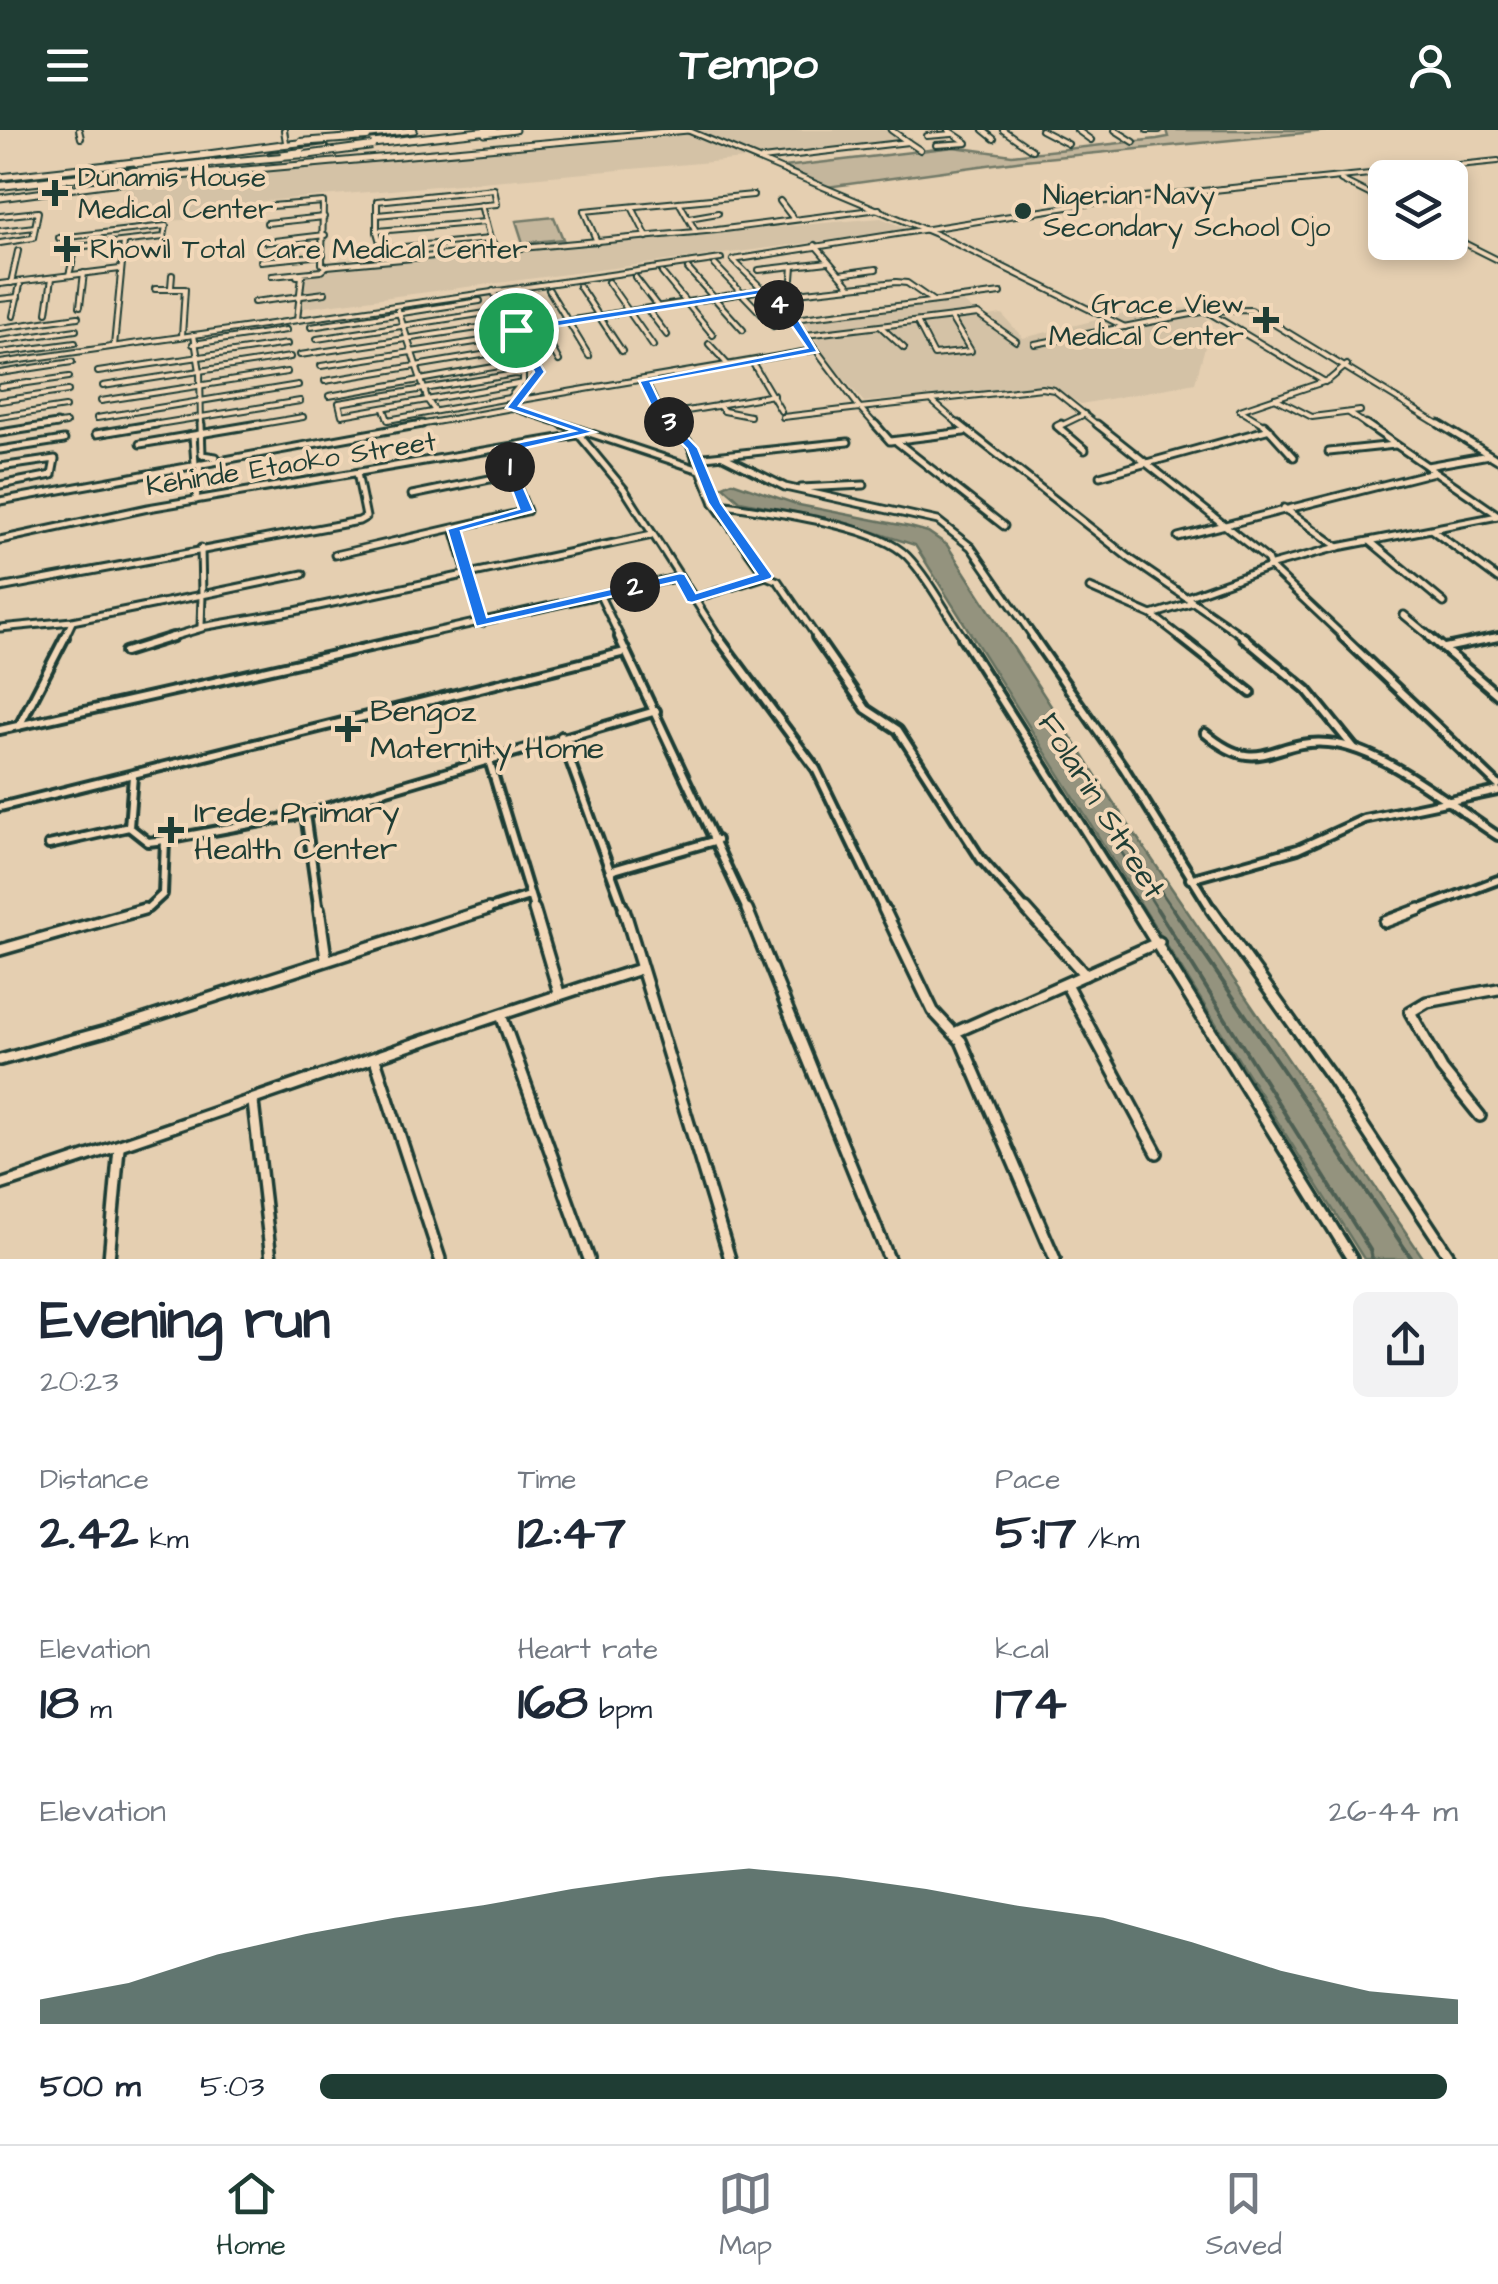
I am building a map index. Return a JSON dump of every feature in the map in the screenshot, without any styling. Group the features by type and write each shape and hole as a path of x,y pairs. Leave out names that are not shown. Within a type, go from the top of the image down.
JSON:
{"highway":[{"path":"0,183 289,142 427,130"},
{"path":"60,172 435,130"},
{"path":"305,155 494,130"},
{"path":"68,178 479,132"},
{"path":"0,183 282,157"}],"main road":[{"path":"0,183 414,130"},
{"path":"0,198 135,178 142,173 514,130"},
{"path":"0,183 135,178 686,130"}],"street":[{"path":"79,130 81,138"},
{"path":"286,130 289,142"},
{"path":"686,130 879,209 1126,328"},
{"path":"891,130 920,150"},
{"path":"983,130 994,138"},
{"path":"1003,130 1032,150"},
{"path":"1041,130 1068,144"},
{"path":"1078,130 1092,140"},
{"path":"1115,130 1134,142"},
{"path":"1148,130 1159,130"},
{"path":"927,136 950,132 969,144 936,145"},
{"path":"759,160 908,142"},
{"path":"282,157 305,155"},
{"path":"966,432 887,440 806,335 734,262 735,258 1124,198 1498,160"},
{"path":"1341,180 1368,194"},
{"path":"376,215 498,203 494,188 382,198 378,199 376,215 382,249 490,238"},
{"path":"597,242 584,211 753,195"},
{"path":"780,201 794,218"},
{"path":"271,206 323,202 322,265 328,266 696,232 879,209"},
{"path":"678,202 696,232"},
{"path":"481,206 490,238 499,251"},
{"path":"632,206 647,237"},
{"path":"0,216 38,212 30,239 0,243"},
{"path":"689,218 718,213"},
{"path":"267,223 324,218"},
{"path":"377,231 485,222"},
{"path":"59,238 166,226 164,237 76,247 69,275"},
{"path":"0,231 35,227"},
{"path":"266,242 325,236"},
{"path":"114,346 124,242"},
{"path":"815,245 850,287"},
{"path":"1468,245 1498,260"},
{"path":"11,283 18,251"},
{"path":"260,262 323,255"},
{"path":"0,362 721,259"},
{"path":"760,270 828,262"},
{"path":"715,265 773,326"},
{"path":"297,319 302,276 273,277 328,266"},
{"path":"792,279 793,266"},
{"path":"0,284 120,268"},
{"path":"688,269 742,330"},
{"path":"839,274 876,269"},
{"path":"80,306 84,273"},
{"path":"662,273 713,335"},
{"path":"171,288 172,275"},
{"path":"634,276 658,308"},
{"path":"47,312 52,278"},
{"path":"608,282 653,346"},
{"path":"797,294 907,284 934,302"},
{"path":"13,316 20,285"},
{"path":"578,286 622,351"},
{"path":"155,290 185,289 182,336"},
{"path":"492,290 540,372 512,408"},
{"path":"548,290 590,356"},
{"path":"516,330 764,290"},
{"path":"254,302 325,293"},
{"path":"522,294 559,361"},
{"path":"793,320 1001,294"},
{"path":"0,299 18,297"},
{"path":"311,327 480,302"},
{"path":"397,304 420,366 428,401 435,411"},
{"path":"646,309 666,336"},
{"path":"1035,344 1207,312 1251,310 1498,460"},
{"path":"1207,312 1325,382"},
{"path":"316,339 486,313"},
{"path":"806,335 983,315 1016,341"},
{"path":"0,328 78,317"},
{"path":"917,322 934,355 971,351 950,318"},
{"path":"300,355 491,326"},
{"path":"880,326 904,348"},
{"path":"0,340 76,330"},
{"path":"194,344 286,330"},
{"path":"194,335 205,458 310,439"},
{"path":"321,366 495,339"},
{"path":"0,354 75,343"},
{"path":"98,372 287,344"},
{"path":"709,344 729,366"},
{"path":"521,400 814,350"},
{"path":"325,381 506,351"},
{"path":"103,386 290,357"},
{"path":"0,373 72,362"},
{"path":"330,396 522,362"},
{"path":"752,362 782,414 1042,388 1054,390 1271,566 1498,788"},
{"path":"1294,457 1272,429 1240,410 1325,382 1346,365"},
{"path":"101,401 287,372"},
{"path":"508,375 517,385"},
{"path":"384,408 388,420 501,400 516,395 523,376 508,375 339,403 342,415 517,385"},
{"path":"0,387 69,377"},
{"path":"482,379 501,400"},
{"path":"645,381 661,415 686,439 714,503 766,576 778,581 866,708 898,730 980,858 1085,974"},
{"path":"456,383 461,395"},
{"path":"97,418 298,385"},
{"path":"0,402 68,391"},
{"path":"472,392 477,404"},
{"path":"394,394 398,406"},
{"path":"669,414 773,396"},
{"path":"1274,397 1312,417 1360,411"},
{"path":"368,398 371,410"},
{"path":"96,434 300,400"},
{"path":"932,401 1126,556 1282,666 1335,718 1354,748"},
{"path":"718,406 724,412 750,416"},
{"path":"0,417 64,407"},
{"path":"0,501 512,408 701,471"},
{"path":"1350,413 1498,515"},
{"path":"1085,414 1056,426 1086,450"},
{"path":"140,444 303,417"},
{"path":"0,433 66,423"},
{"path":"1100,476 1272,429"},
{"path":"584,434 692,599 816,770 933,1011 943,1026 956,1032 1054,1259"},
{"name":"Kehinde Etaoko Street","path":"0,540 196,500 584,434"},
{"path":"193,436 196,500"},
{"path":"0,450 64,440"},
{"path":"896,441 1004,526"},
{"path":"695,458 848,442"},
{"path":"1329,452 1395,444"},
{"path":"336,554 527,511 501,450"},
{"path":"1426,466 1490,455"},
{"path":"723,456 795,489 932,519 958,533 977,554 1103,736 1190,879 1331,1077 1451,1259"},
{"path":"0,468 55,459 52,475 0,485"},
{"path":"0,588 364,519 357,472"},
{"path":"1178,537 1434,472"},
{"path":"412,495 514,474"},
{"path":"795,489 864,485"},
{"name":"Folarin Street","path":"714,503 815,522 887,544 906,554 998,688 1050,776 1159,942 1352,1259"},
{"path":"1282,508 1338,547"},
{"path":"1152,615 1271,566 1338,547 1498,515"},
{"path":"454,529 482,624"},
{"path":"1431,529 1498,579"},
{"path":"125,652 203,628 652,535"},
{"path":"1370,541 1444,603"},
{"path":"201,548 203,628"},
{"path":"0,628 72,621 303,574"},
{"path":"692,599 766,576"},
{"path":"0,730 680,577"},
{"path":"1090,588 1152,615 1251,693"},
{"path":"600,596 716,840 792,1027 827,1100 889,1259"},
{"path":"1404,615 1498,694"},
{"path":"18,726 29,698 52,664 72,621"},
{"path":"1444,648 1498,637"},
{"path":"0,808 625,652"},
{"path":"133,776 129,827 141,839 165,840 305,814 656,710"},
{"path":"1205,733 1223,752 1239,758 1318,742 1354,748 1498,836"},
{"path":"561,736 610,871 730,1259"},
{"path":"488,758 560,993"},
{"path":"1190,879 1298,849 1364,819 1498,788"},
{"path":"305,814 326,958"},
{"path":"49,845 129,827"},
{"path":"0,950 148,908 163,894 165,840"},
{"path":"610,871 716,840"},
{"path":"1384,922 1498,880"},
{"path":"0,1060 117,1028 529,896"},
{"path":"956,1032 1159,942"},
{"path":"0,1185 253,1102 436,1034 640,969"},
{"path":"1066,984 1157,1153"},
{"path":"1480,1116 1442,1068 1410,1012 1427,1002 1498,989"},
{"path":"501,1014 589,1259"},
{"path":"375,1059 440,1259"},
{"path":"253,1102 271,1259"},
{"path":"109,1259 119,1148"}],"shaded area":[{"path":"696,130 890,130 905,141 254,202 250,216 166,221 117,221 126,210 118,208 125,188 85,188"},
{"path":"1166,130 1335,130 1024,160 827,187 784,167 954,147 1012,155 1157,139 1168,137"},
{"path":"554,217 563,239 523,243 516,221"},
{"path":"881,218 909,230 296,309 302,276 316,268"},
{"path":"963,302 981,317 1002,314 1023,338 1133,311 1206,307 1208,336 1195,383 1081,404 1051,386 864,402 826,358 805,320"}],"water":[{"path":"732,482 799,505 928,532 947,545 1115,805 1424,1259 1364,1259 915,545 840,521 740,501 723,486"}],"place":[{"name":"Dunamis House Medical Center","path":"55,193"},
{"name":"Nigerian Navy Secondary School Ojo","path":"1023,211"},
{"name":"Rhowil Total Care Medical Center","path":"67,249"},
{"name":"Grace View Medical Center","path":"1266,320"},
{"name":"Bengoz Maternity Home","path":"348,729"},
{"name":"Irede Primary Health Center","path":"171,830"}],"route":[{"path":"764,290 806,335 814,350 645,381 661,415 692,448 706,491 766,576 692,599 680,577 482,624 454,529 528,510 501,450 588,432 512,408 540,372 516,330 764,290"}]}
